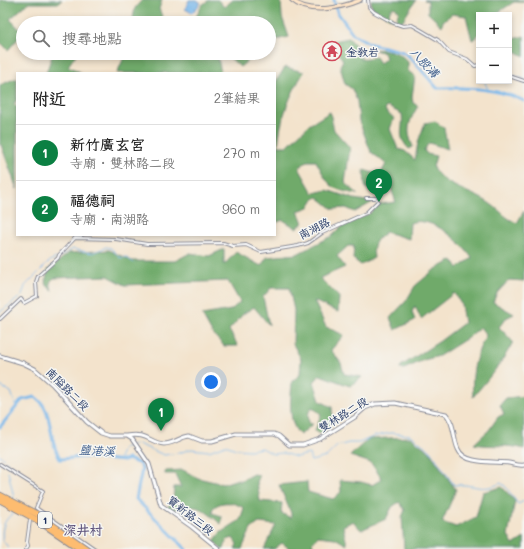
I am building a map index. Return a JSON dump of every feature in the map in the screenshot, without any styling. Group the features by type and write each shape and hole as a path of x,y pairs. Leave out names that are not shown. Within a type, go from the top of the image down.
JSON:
{"highway":[{"name":"1","path":"0,495 41,517 87,549"},
{"name":"1","path":"0,500 37,520 80,549"}],"main road":[{"path":"292,0 305,7 338,7 360,0"}],"street":[{"path":"368,0 369,7 374,12 394,23 414,26 438,40 451,54 467,59 476,66"},
{"path":"512,77 524,81"},
{"name":"南湖路","path":"0,319 21,300 24,303 37,296 36,280 38,276 58,258 75,238 116,239 147,244 219,243 233,246 246,245 260,252 308,243 322,233 366,213 378,201 376,198 366,198"},
{"name":"南隘路二段","path":"0,356 23,363 35,369 54,385 95,428 106,435 127,436"},
{"name":"雙林路二段","path":"127,436 144,436 164,444 189,436 202,441 212,441 236,434 274,434 279,436 289,445 303,445 322,438 368,406 395,403 446,414 453,428 457,448 465,457 483,461 508,463 518,466 524,465"},
{"name":"寶新路三段","path":"127,436 134,441 149,464 161,505 219,549"},
{"path":"0,464 43,491 36,508 95,549"},
{"path":"26,549 28,546 27,542 30,520"}],"green space":[{"path":"0,0 62,0 58,3 28,3 10,19 16,25 16,41 8,50 1,43 0,44"},
{"path":"142,0 162,0 159,9 162,16 133,16 135,8"},
{"path":"209,0 218,0 224,7 233,0 281,0 282,17 289,37 276,40 276,16 196,16 202,5"},
{"path":"371,0 416,0 401,23 396,20 399,11 394,7 390,10 389,14 394,20 372,8"},
{"path":"424,0 524,0 524,2 514,2 499,12 476,12 476,38 472,40 466,16 452,14 443,21 442,26 428,13 428,1"},
{"path":"524,36 524,56 512,49 513,39"},
{"path":"349,38 360,51 360,59 376,57 380,63 386,58 384,53 375,50 393,52 402,56 408,62 408,71 415,76 412,97 413,103 418,106 409,126 409,135 413,147 409,149 403,140 401,132 402,114 388,107 385,108 386,112 394,118 390,129 398,149 405,151 415,160 418,142 425,123 435,121 444,128 448,149 429,143 424,150 427,154 436,156 433,167 438,174 452,185 485,200 509,219 517,223 524,211 524,281 509,280 497,293 493,302 514,314 506,318 499,327 513,342 499,364 473,397 473,372 479,350 486,335 480,327 469,337 439,356 424,360 404,369 400,369 401,366 440,341 464,323 461,304 454,293 421,319 415,306 412,312 415,320 395,330 390,318 406,301 415,286 434,270 453,260 458,268 472,258 467,251 445,231 427,223 418,222 410,223 409,239 386,232 375,243 373,250 374,258 361,265 353,259 354,246 348,246 337,256 345,267 320,278 339,297 338,312 314,301 326,327 344,335 331,350 341,363 344,374 362,377 350,386 320,375 314,382 320,401 332,407 333,423 320,434 315,431 321,414 312,407 308,414 309,424 313,424 300,435 296,430 291,417 292,381 300,375 301,359 293,344 294,310 289,288 271,288 263,297 269,325 254,307 243,314 229,330 238,346 224,346 212,333 202,315 231,310 240,302 228,281 125,285 108,276 54,278 50,282 52,291 45,283 48,270 69,253 109,250 132,261 175,261 190,253 209,256 224,249 224,265 236,252 261,266 267,257 297,254 332,236 341,227 370,213 380,204 396,202 387,178 378,183 371,194 365,186 364,170 380,175 386,164 371,152 359,121 357,101 352,89 345,84 340,66 343,60 334,48 333,41"},
{"path":"51,60 72,60 68,66 80,72 46,72"},
{"path":"123,60 218,60 221,72 117,72"},
{"path":"232,60 248,60 240,67"},
{"path":"285,67 304,72 286,107 278,146 287,146 309,125 330,112 334,130 350,148 345,183 358,194 341,191 335,188 327,181 316,161 307,161 299,168 313,193 327,190 354,199 373,202 355,212 346,208 333,209 318,197 313,200 309,207 298,211 303,223 296,228 283,220 276,223 276,81"},
{"path":"16,79 16,101 14,104 16,106 16,186 0,142 0,85"},
{"path":"524,396 524,449 474,444 489,430 498,417 504,414 500,405 506,398"},
{"path":"410,437 429,451 456,490 442,522 456,527 476,517 483,492 502,487 515,501 508,535 513,545 524,538 524,549 404,549 402,517 405,510 399,502 392,507 386,519 361,530 353,521 343,526 347,545 335,538 318,536 312,543 315,549 290,549 282,543 274,549 264,549 276,525 259,523 251,529 242,549 235,549 237,544 233,538 227,540 224,549 221,549 214,541 220,533 240,520 244,508 236,504 228,503 217,505 213,508 212,513 222,516 221,524 206,512 198,508 167,508 173,500 174,487 181,487 175,474 165,474 165,471 183,470 198,478 223,484 238,479 238,482 253,474 260,475 257,482 260,501 282,503 281,513 291,518 291,513 279,485 307,482 308,492 333,499 341,492 340,480 361,482 372,485 382,479 371,463 350,456 368,439"}],"water":[{"path":"189,0 197,0 201,3 192,13 185,9"}],"waterway":[{"name":"八股溝","path":"334,0 338,13 353,34 371,44 401,51 410,57 437,88 482,89 504,93 524,101"},
{"path":"512,75 524,79"},
{"path":"486,84 489,91"},
{"path":"60,256 73,249 92,253 106,247 111,248 120,258 126,257 134,263"},
{"path":"22,296 25,286 50,261 56,258"},
{"path":"0,312 19,298"},
{"path":"0,386 11,392 16,406"},
{"name":"鹽港溪","path":"0,427 22,400 35,397 41,402 45,409 56,452 60,459 85,457 124,461 128,459 140,464 142,469 136,499 186,549"},
{"path":"138,444 164,455 179,453 191,449 209,451 225,445 236,449 250,450 262,448 273,454 283,453 296,457 309,454 311,461 326,457 337,446 349,443 359,443 375,436 391,433 410,435 430,450 454,485 467,485 483,488 501,483 506,487 518,504 524,501"},
{"path":"119,459 123,448 135,444"},
{"path":"0,455 8,463 9,467"},
{"path":"8,471 14,498"},
{"path":"7,549 8,547 3,541 2,533 5,523 12,514"}],"place":[{"name":"金教岩","path":"332,51"},
{"name":"福德祠","path":"379,202"},
{"name":"新竹廣玄宮","path":"161,431"}],"district":[{"name":"深井村","path":"83,529"}]}
